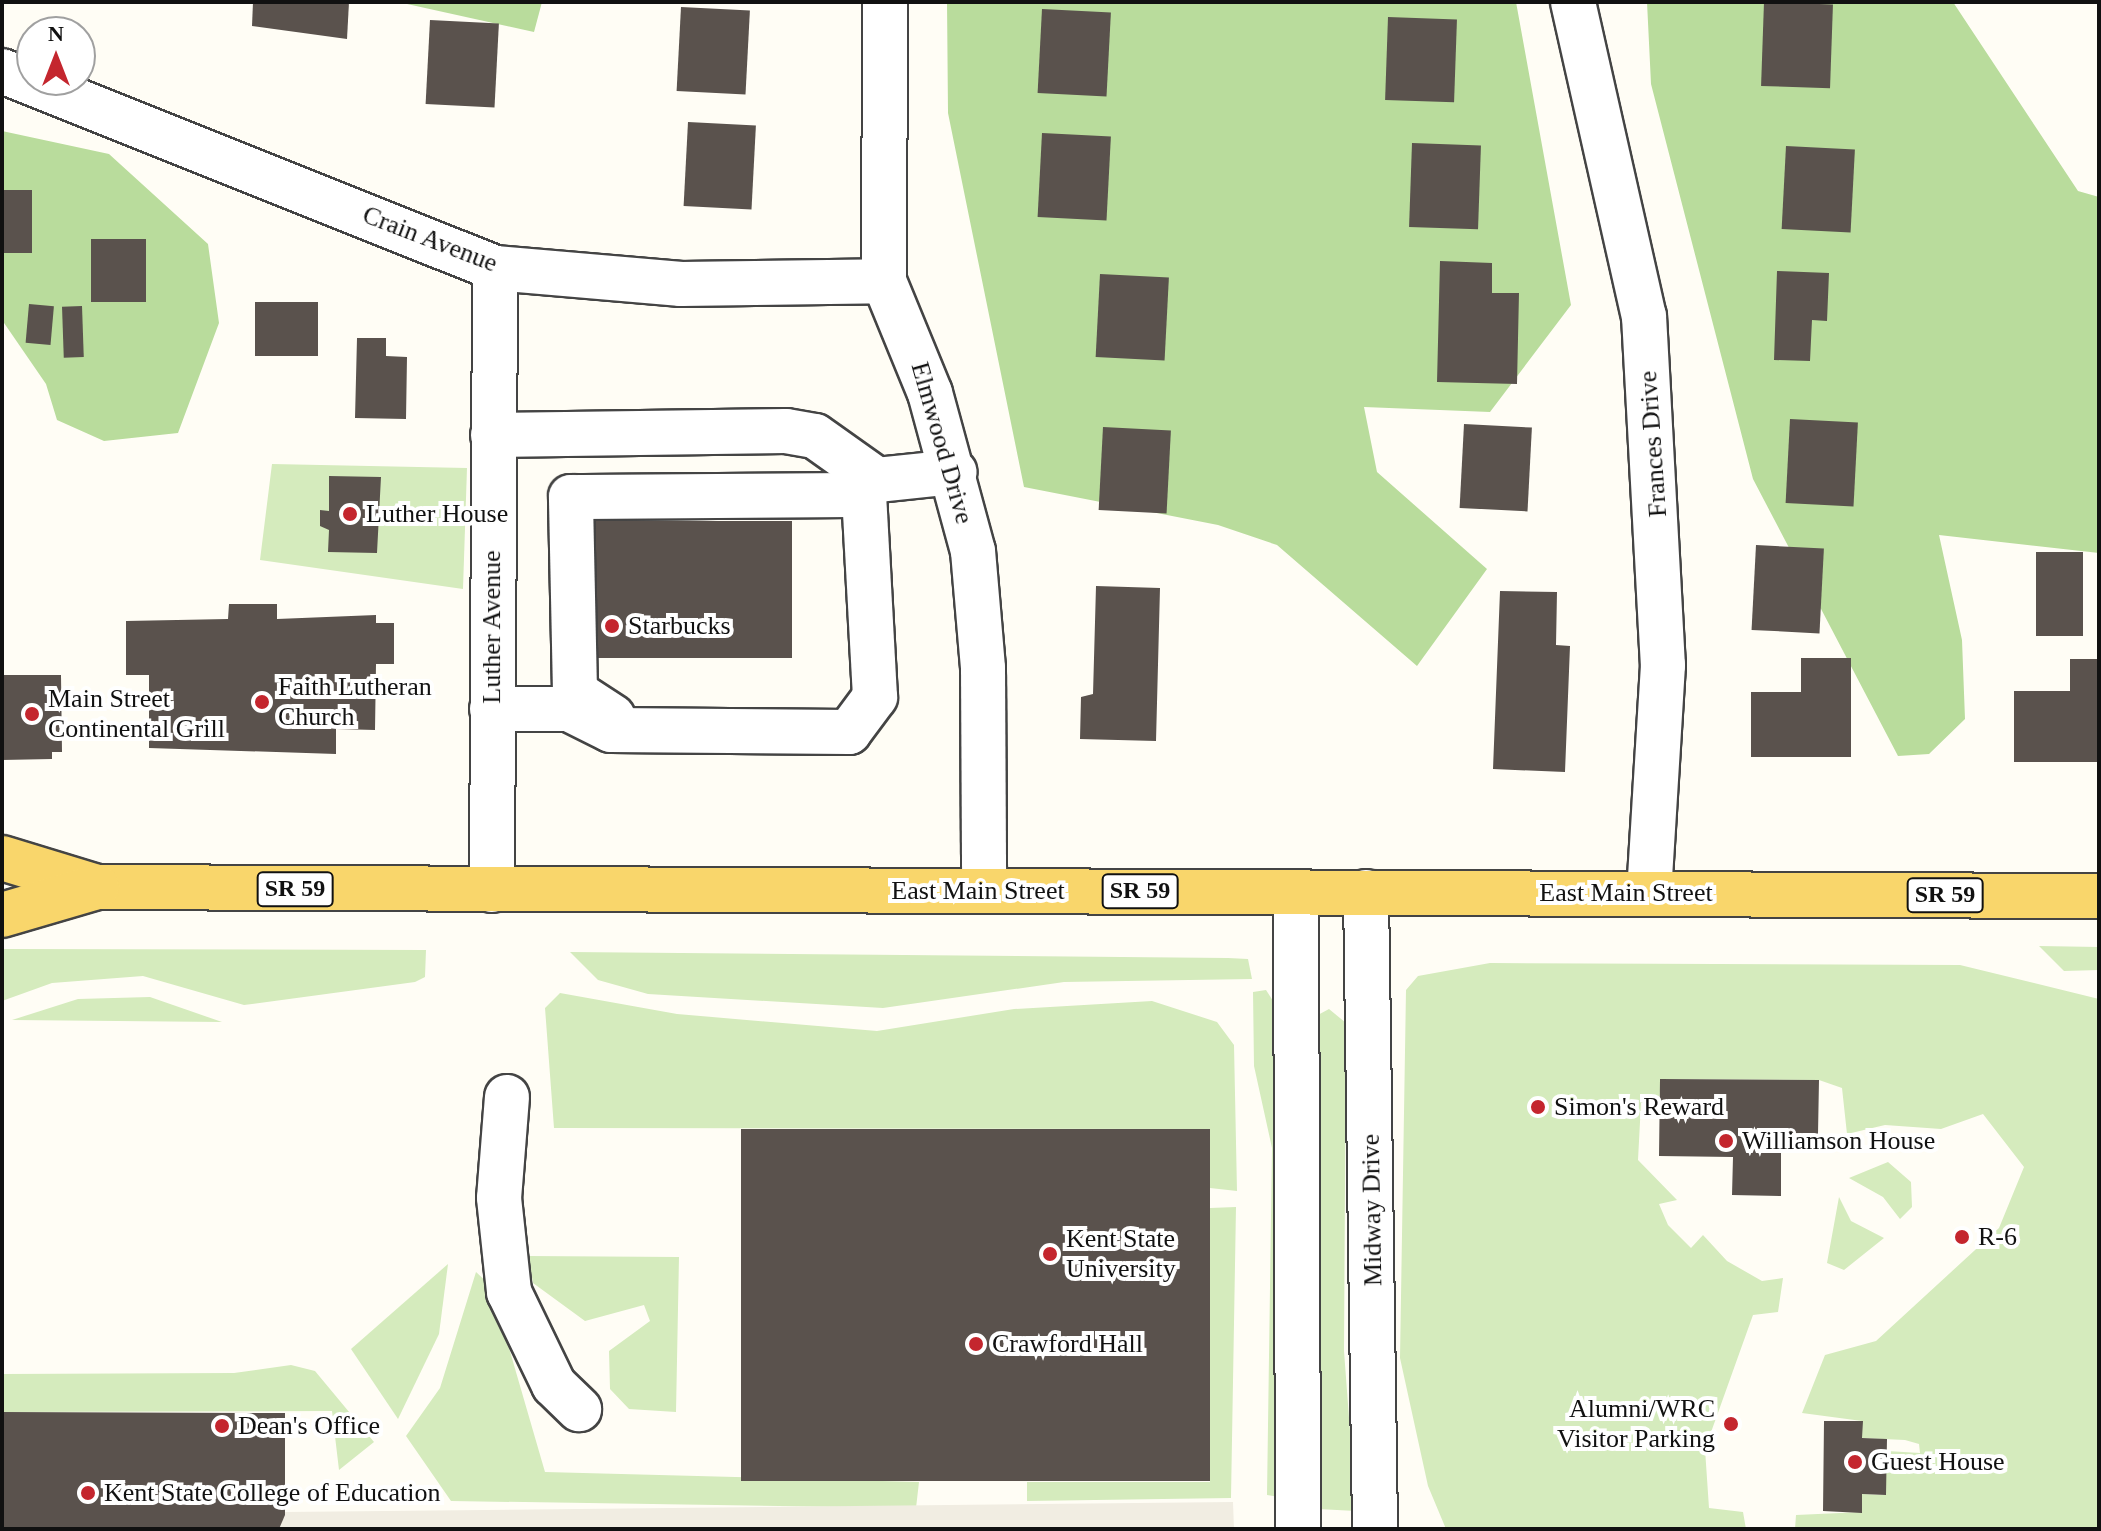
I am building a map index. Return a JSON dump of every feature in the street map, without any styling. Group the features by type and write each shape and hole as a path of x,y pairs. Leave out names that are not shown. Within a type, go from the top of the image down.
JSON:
{"main road":[{"name":"East Main Street","path":"2,858 97,887 2099,896"},
{"name":"East Main Street","path":"2,915 97,887"}],"street":[{"name":"Elmwood Drive","path":"885,2 884,281 955,472 981,613 984,890"},
{"name":"Frances Drive","path":"1573,2 1644,316 1663,665 1649,894"},
{"name":"Crain Avenue","path":"2,71 495,268 681,284 884,281"},
{"name":"Luther Avenue","path":"492,890 495,268"},
{"path":"492,709 569,709 611,730 849,732 857,726 875,697 864,485 834,446 786,431 493,435"},
{"path":"633,730 575,692 571,497 864,485 955,472"},
{"path":"1296,892 1298,1529"},
{"name":"Midway Drive","path":"1366,892 1375,1529"},
{"path":"507,1097 499,1198 509,1292 554,1385 579,1409"}],"green space":[{"path":"398,2 542,2 534,32"},
{"path":"947,2 1516,2 1571,305 1490,412 1364,407 1377,472 1487,569 1417,666 1277,545 1218,525 1024,487 948,113"},
{"path":"1647,2 1953,2 2078,191 2099,197 2099,553 1939,535 1962,640 1965,719 1929,754 1898,756 1753,479 1651,84"},
{"path":"2,131 109,154 208,244 219,323 178,433 104,441 57,420 46,384 2,320"},
{"path":"272,464 467,468 463,589 260,560"},
{"path":"2039,946 2099,947 2099,970 2064,971"},
{"path":"2,949 426,950 425,977 415,982 244,1005 143,976 52,983 2,1001"},
{"path":"570,952 1228,958 1248,959 1252,979 1064,982 883,1008 648,994 598,980"},
{"path":"1490,963 1960,965 2099,999 2099,1529 1795,1529 1796,1515 1862,1512 1862,1494 1885,1495 1887,1451 1920,1453 1919,1444 1905,1440 1862,1438 1862,1421 1802,1413 1825,1355 1876,1341 1999,1228 2024,1167 1983,1114 1941,1129 1885,1125 1847,1134 1842,1088 1819,1080 1661,1079 1659,1102 1641,1103 1638,1160 1677,1200 1659,1204 1668,1225 1691,1248 1703,1235 1727,1261 1762,1281 1783,1278 1778,1312 1753,1315 1705,1449 1709,1508 1743,1512 1746,1529 1446,1529 1428,1486 1400,1358 1406,990 1418,976"},
{"path":"1266,990 1279,1010 1286,1498 1267,1495 1272,1148 1254,1066 1253,992"},
{"path":"560,993 677,1014 877,1031 1014,1009 1152,1001 1217,1022 1234,1045 1237,1191 1210,1188 1210,1129 554,1128 545,1008"},
{"path":"150,997 222,1022 12,1020 78,999"},
{"path":"1329,1009 1346,1023 1344,1351 1356,1511 1318,1509 1316,1016"},
{"path":"1888,1162 1911,1182 1912,1207 1900,1219 1883,1197 1849,1178"},
{"path":"1839,1197 1851,1221 1884,1238 1844,1270 1827,1263"},
{"path":"1236,1207 1231,1498 1027,1501 1027,1482 1210,1482 1210,1208"},
{"path":"528,1256 679,1257 676,1412 629,1409 610,1389 609,1351 650,1321 644,1305 585,1321 533,1283"},
{"path":"448,1264 439,1334 398,1419 351,1349"},
{"path":"476,1272 491,1286 545,1472 919,1482 916,1508 451,1501 406,1436 440,1388"},
{"path":"291,1365 315,1371 374,1442 339,1470 332,1411 2,1412 2,1374 234,1373"}],"shaded area":[{"path":"1233,1502 1234,1529 279,1529 285,1512"}],"building":[{"path":"253,2 349,2 347,39 252,26"},
{"path":"1764,2 1833,4 1830,88 1761,86"},
{"path":"681,7 750,11 746,94 677,91"},
{"path":"1042,9 1111,13 1107,96 1038,93"},
{"path":"1388,17 1457,19 1454,102 1385,100"},
{"path":"430,20 499,24 495,107 426,104"},
{"path":"688,122 756,126 752,209 684,206"},
{"path":"1042,133 1111,137 1107,220 1038,217"},
{"path":"1412,143 1481,145 1478,229 1409,227"},
{"path":"1786,146 1855,150 1851,232 1782,229"},
{"path":"2,190 32,190 32,253 2,253"},
{"path":"91,239 146,239 146,302 91,302"},
{"path":"1440,261 1492,263 1492,293 1519,293 1517,384 1437,382"},
{"path":"1777,271 1829,273 1827,321 1812,320 1810,361 1774,360"},
{"path":"1100,274 1169,278 1165,360 1096,357"},
{"path":"255,302 318,302 318,356 255,356"},
{"path":"29,304 54,306 51,345 26,343"},
{"path":"82,306 84,357 64,358 62,307"},
{"path":"357,338 386,338 386,356 407,357 406,419 355,418"},
{"path":"1790,419 1858,423 1854,506 1786,503"},
{"path":"1464,424 1532,428 1528,511 1460,508"},
{"path":"1103,427 1171,431 1167,513 1099,510"},
{"name":"Luther House","path":"329,476 381,477 377,553 328,552 329,530 320,526 320,510 329,511"},
{"path":"581,521 792,521 792,658 581,658"},
{"path":"1756,545 1824,549 1819,633 1752,630"},
{"path":"2036,552 2083,552 2083,636 2036,636"},
{"path":"1096,586 1160,588 1156,741 1080,739 1081,697 1093,694"},
{"path":"1500,591 1557,592 1556,645 1570,646 1565,772 1493,769"},
{"name":"Faith Lutheran Church","path":"229,604 277,604 277,619 376,615 376,623 394,623 394,664 376,664 375,730 336,729 336,754 149,748 149,675 126,675 126,621 228,619"},
{"path":"1801,658 1851,658 1851,757 1751,757 1751,692 1801,692"},
{"path":"2070,659 2099,659 2099,762 2014,762 2014,691 2070,691"},
{"name":"Main Street Continental Grill","path":"2,675 61,675 62,752 52,752 52,759 2,760"},
{"name":"Williamson House","path":"1660,1079 1819,1080 1818,1134 1792,1133 1792,1153 1781,1153 1781,1196 1732,1195 1733,1157 1659,1156"},
{"name":"Crawford Hall","path":"741,1129 1210,1129 1210,1481 741,1481"},
{"path":"2,1412 285,1413 285,1515 279,1529 2,1529"},
{"name":"Guest House","path":"1824,1421 1863,1421 1862,1438 1887,1439 1886,1495 1862,1494 1862,1513 1823,1511"}],"place":[{"name":"Luther House","path":"350,514"},
{"name":"Starbucks","path":"612,626"},
{"name":"Faith Lutheran Church","path":"262,702"},
{"name":"Main Street Continental Grill","path":"32,714"},
{"name":"Simon's Reward","path":"1538,1107"},
{"name":"Williamson House","path":"1726,1141"},
{"name":"R-6","path":"1962,1237"},
{"name":"Kent State University","path":"1050,1254"},
{"name":"Crawford Hall","path":"976,1344"},
{"name":"Alumni/WRC Visitor Parking","path":"1731,1424"},
{"name":"Dean's Office","path":"222,1426"},
{"name":"Guest House","path":"1855,1462"},
{"name":"Kent State College of Education","path":"88,1493"}]}
